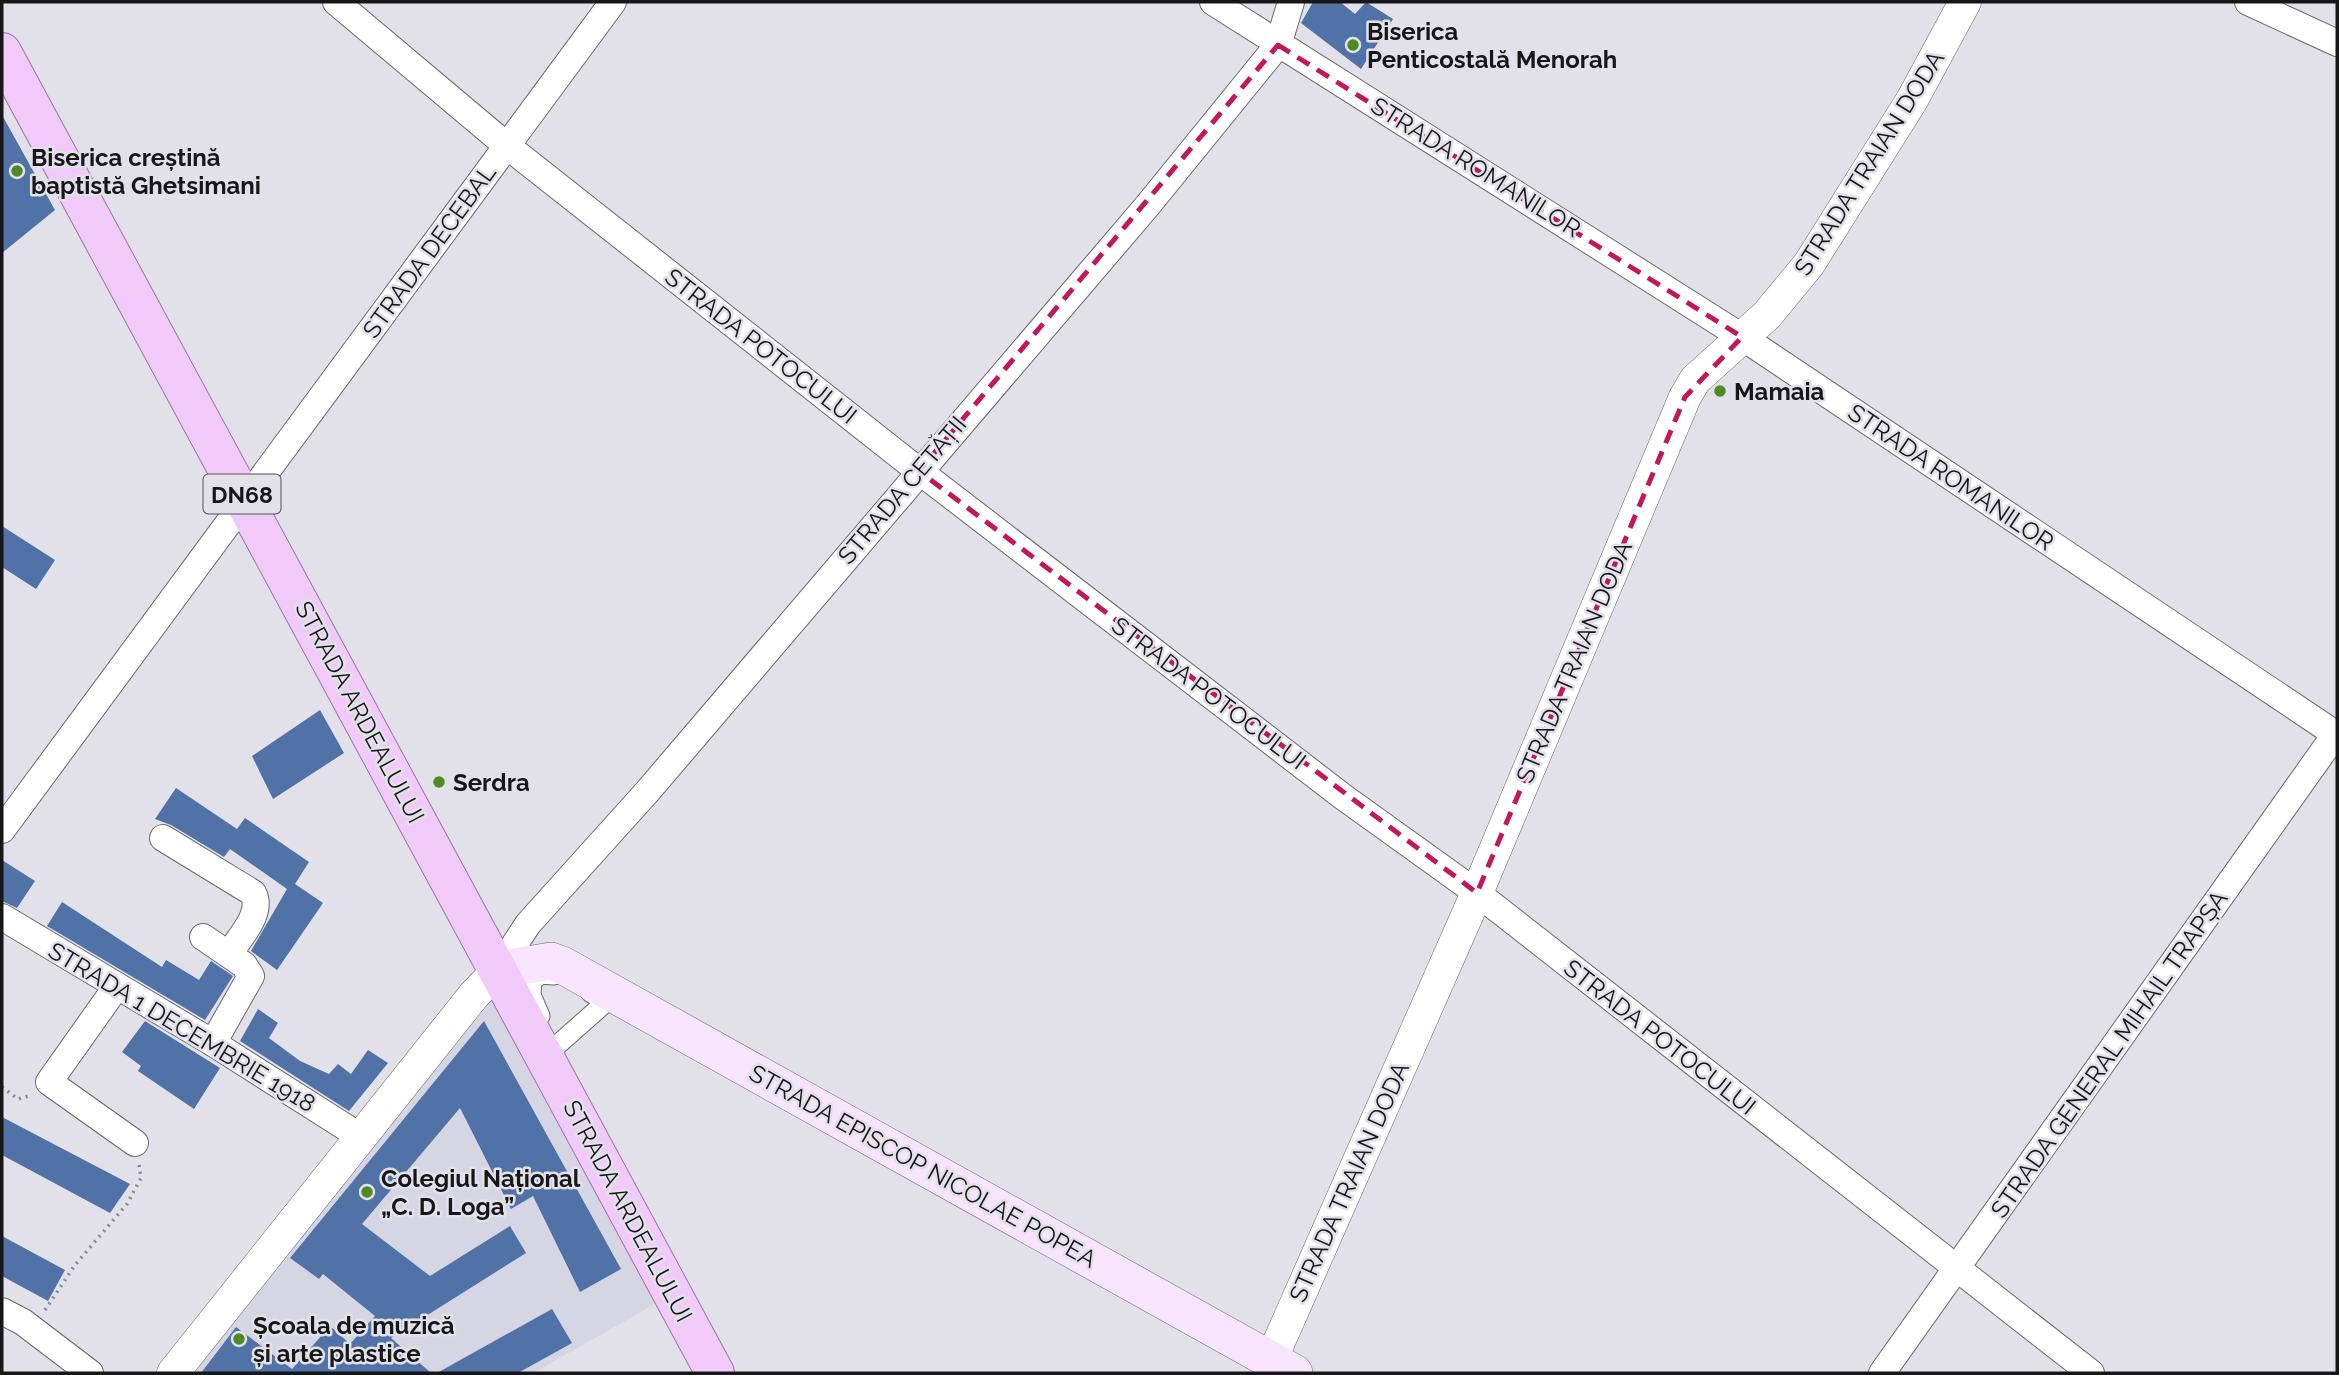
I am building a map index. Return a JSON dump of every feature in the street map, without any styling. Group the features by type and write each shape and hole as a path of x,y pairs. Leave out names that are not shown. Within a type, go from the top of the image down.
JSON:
{"main road":[{"name":"STRADA ARDEALULUI","path":"2,52 498,970 550,1052 715,1373"},
{"name":"STRADA EPISCOP NICOLAE POPEA","path":"498,970 551,961 609,997 1277,1369"}],"street":[{"name":"STRADA POTOCULUI","path":"336,2 506,145 919,471 1331,787 1478,892 1956,1270 2091,1373"},
{"name":"STRADA DECEBAL","path":"2,830 613,2"},
{"name":"STRADA ROMANILOR","path":"1213,2 1742,337 2337,734"},
{"name":"STRADA CETĂȚII","path":"498,970 528,924 647,792 1148,205 1278,45 1291,2"},
{"name":"STRADA TRAIAN DODA","path":"1277,1369 1685,397 1695,380 1784,297 1809,264 1912,100 1965,2"},
{"path":"2248,2 2337,43"},
{"name":"STRADA GENERAL MIHAIL TRAPȘA","path":"1882,1373 2337,734"},
{"path":"163,838 244,886 257,900 256,912 229,954"},
{"name":"STRADA 1 DECEMBRIE 1918","path":"2,917 361,1137"},
{"path":"203,937 244,965 251,975 213,1044"},
{"path":"173,1373 474,995 498,970"},
{"path":"541,974 553,975 609,997 550,1052 531,995 532,981 541,974"},
{"path":"117,986 49,1083 135,1143"},
{"path":"2,1311 33,1329 90,1373"}],"path":[{"path":"33,1329 75,1265 127,1204 141,1178 135,1143"}],"highlighted area":[{"path":"1278,45 1742,337 1685,397 1477,893 919,471"}],"shaded area":[{"path":"494,997 657,1303 533,1373 189,1373"}],"building":[{"name":"Biserica Penticostală Menorah","path":"1313,2 1340,2 1355,14 1366,2 1393,19 1361,69 1301,23"},
{"name":"Biserica creștină baptistă Ghetsimani","path":"2,115 55,210 2,253"},
{"path":"2,526 55,560 36,589 2,567"},
{"path":"320,710 344,753 273,799 252,756"},
{"path":"176,788 237,829 245,818 309,862 295,884 323,903 277,970 251,951 287,889 230,849 224,857 171,825 155,819"},
{"path":"2,860 35,881 17,908 2,901"},
{"path":"62,902 162,967 166,960 199,980 211,961 233,976 205,1020 47,926"},
{"path":"258,1009 278,1023 269,1038 300,1061 329,1074 338,1064 351,1074 368,1050 388,1063 349,1111 240,1041"},
{"path":"145,1021 220,1068 194,1109 138,1071 141,1066 122,1052"},
{"name":"Colegiul Național „C. D. Loga”","path":"484,1021 621,1269 580,1292 533,1196 511,1209 460,1108 362,1224 430,1276 510,1226 526,1253 391,1338 431,1373 201,1373 236,1327 292,1369 330,1326 350,1344 375,1316 323,1274 319,1279 290,1258"},
{"path":"2,1117 130,1184 110,1213 2,1155"},
{"path":"2,1236 65,1270 48,1301 2,1276"},
{"path":"552,1309 572,1343 518,1373 437,1373"}],"place":[{"name":"Biserica Penticostală Menorah","path":"1353,45"},
{"name":"Biserica creștină baptistă Ghetsimani","path":"17,171"},
{"name":"Mamaia","path":"1720,391"},
{"name":"Serdra","path":"439,782"},
{"name":"Colegiul Național „C. D. Loga”","path":"367,1192"},
{"name":"Școala de muzică și arte plastice","path":"239,1339"}]}
